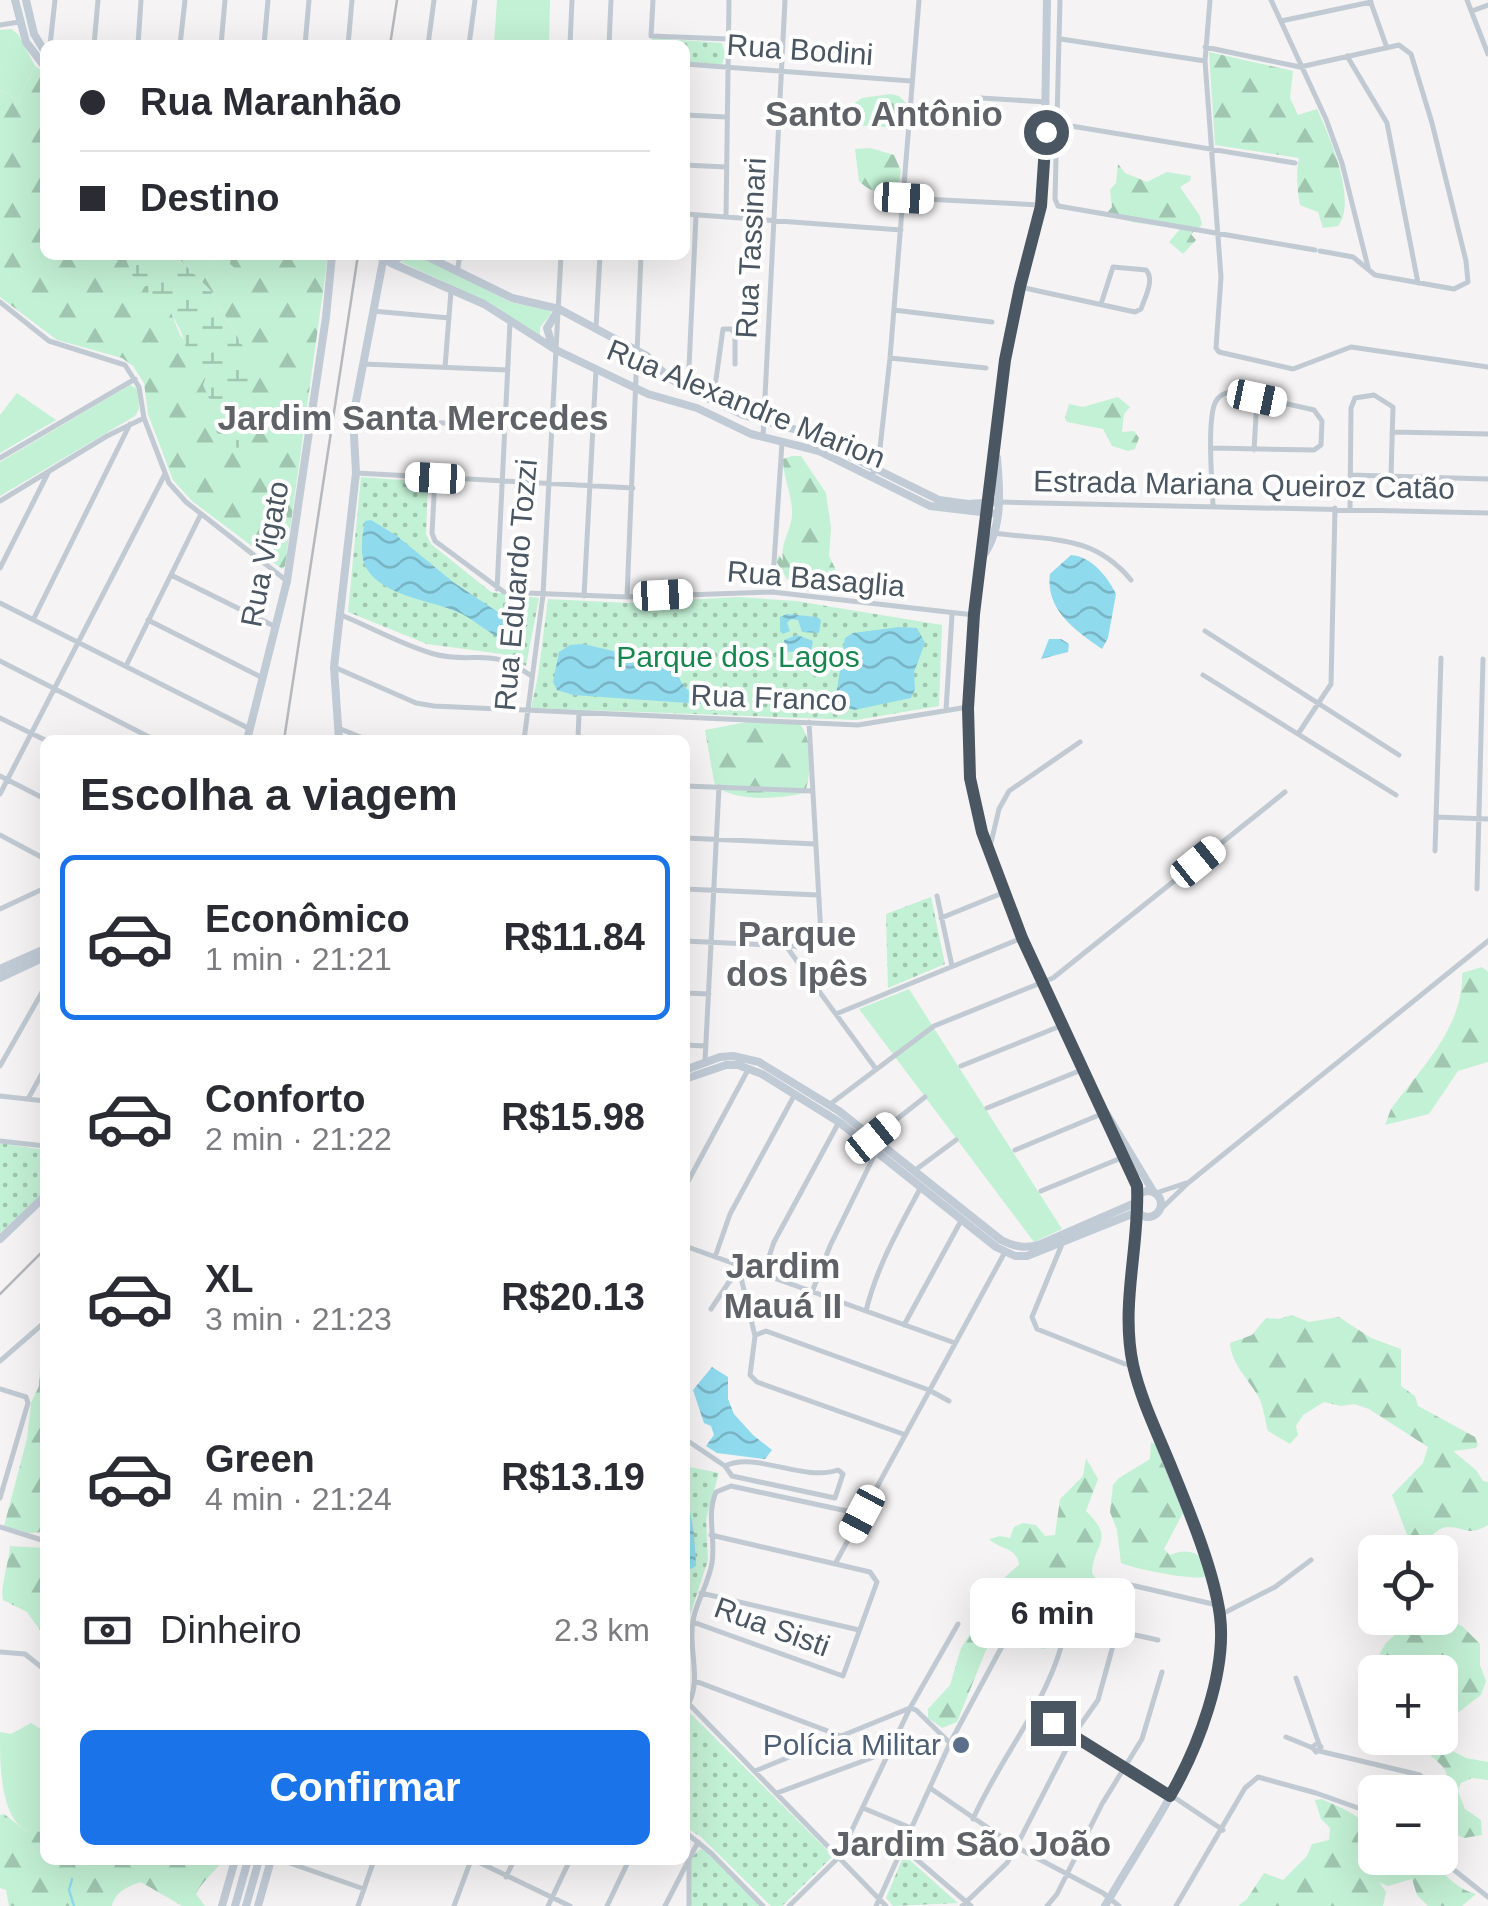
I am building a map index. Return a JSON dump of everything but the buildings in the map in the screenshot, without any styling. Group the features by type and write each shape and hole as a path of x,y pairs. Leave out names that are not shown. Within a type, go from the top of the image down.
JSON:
{"main road":[{"path":"15,0 19,22 31,51 40,61"},
{"path":"26,0 40,44"},
{"path":"1047,0 1046,162 1041,206 1005,360 980,559 968,708 970,778 974,806 989,850 1041,982 1127,1155 1162,1201 1160,1210 1138,1232"},
{"name":"Rua Vigato","path":"248,735 287,581 332,260"},
{"path":"339,735 334,667 356,473 353,417 381,260"},
{"name":"Rua Alexandre Marion","path":"386,260 484,304 556,350 638,390 697,408 763,438 819,451 940,500 1000,502"},
{"name":"Rua Alexandre Marion","path":"434,260 512,298 558,309 637,350 688,389 783,426 874,472 930,506 998,514"},
{"path":"556,350 548,341 547,328 558,309"},
{"path":"782,443 786,433 783,426"},
{"path":"980,559 994,534 1000,502 996,439"},
{"path":"0,969 40,951"},
{"path":"0,978 40,960"},
{"path":"690,1068 720,1057 760,1062 873,1138 879,1149 921,1187 1005,1252 1027,1256 1062,1244 1137,1206 1145,1191 1154,1192"},
{"path":"690,1077 726,1065 748,1068 914,1171 1001,1240 1031,1248 1137,1206"},
{"path":"794,1094 800,1090 811,1094"},
{"path":"1108,1902 1194,1752 1214,1684 1221,1639 1219,1610 1187,1507 1138,1388 1133,1364 1126,1318 1138,1232 1137,1186 1127,1155"},
{"path":"0,1239 40,1201"},
{"path":"1137,1206 1152,1217"},
{"path":"962,1220 967,1216 974,1218"},
{"path":"222,1906 234,1865"},
{"path":"235,1906 247,1865"},
{"path":"246,1906 258,1865"},
{"path":"258,1906 269,1865"}],"street":[{"path":"51,40 55,0"},
{"path":"94,40 98,0"},
{"path":"138,40 141,0"},
{"path":"181,40 185,0"},
{"path":"221,40 225,0"},
{"path":"264,40 268,0"},
{"path":"305,40 309,0"},
{"path":"348,40 352,0"},
{"path":"429,40 434,0"},
{"path":"470,40 475,0"},
{"path":"570,40 572,0"},
{"path":"609,40 611,0"},
{"path":"651,40 652,0"},
{"path":"726,217 728,0"},
{"name":"Rua Tassinari","path":"763,438 785,0"},
{"path":"874,472 890,358 919,0"},
{"path":"1060,0 1060,124 1055,199 1058,206 1353,257 1375,275 1418,283 1454,289 1468,282 1432,123 1411,54 1399,45 1300,67 1206,47"},
{"path":"1210,0 1205,61 1221,278 1216,344 1219,352 1293,368 1351,347 1488,367"},
{"path":"1272,0 1342,163 1369,270"},
{"path":"1467,0 1488,54"},
{"path":"1281,21 1370,1 1387,48"},
{"path":"1472,12 1488,5"},
{"path":"0,25 19,22"},
{"path":"651,36 728,39"},
{"path":"1060,39 1205,61"},
{"path":"1347,56 1387,124 1418,283"},
{"name":"Rua Bodini","path":"690,64 912,80"},
{"path":"980,98 1046,102"},
{"path":"690,115 727,118"},
{"path":"1060,124 1296,163"},
{"path":"690,165 726,168"},
{"path":"904,198 1041,206"},
{"path":"690,214 902,230"},
{"path":"688,389 696,215"},
{"path":"457,272 459,260"},
{"path":"558,309 561,260"},
{"path":"596,328 600,260"},
{"path":"627,597 641,260"},
{"path":"1020,287 1135,312 1141,309 1150,273 1113,267 1102,304"},
{"path":"445,368 452,289"},
{"path":"1,304 49,341 120,362 135,379 164,474 178,493 287,581"},
{"path":"894,310 992,322"},
{"path":"373,311 449,318"},
{"path":"496,589 510,322"},
{"path":"713,401 723,329 736,334 734,364"},
{"name":"Rua Eduardo Tozzi","path":"524,735 543,594 556,350"},
{"path":"890,358 986,368"},
{"path":"363,364 508,370"},
{"path":"584,596 596,370"},
{"path":"0,458 135,379"},
{"path":"1212,448 1314,450 1321,445 1322,421 1314,410 1227,392 1218,398 1213,406 1212,448 1213,505"},
{"path":"1350,509 1350,408 1355,398 1374,395 1393,407 1392,476"},
{"path":"1254,450 1257,398"},
{"path":"353,417 505,426"},
{"path":"0,501 144,418"},
{"path":"34,618 130,424"},
{"path":"1392,432 1488,434"},
{"path":"107,436 118,447"},
{"path":"772,592 782,443"},
{"path":"0,568 49,471"},
{"path":"356,473 633,488"},
{"path":"0,794 4,778 164,474"},
{"path":"1350,474 1488,479"},
{"path":"435,478 435,541 496,589"},
{"path":"25,486 35,498"},
{"name":"Estrada Mariana Queiroz Catão","path":"1000,502 1488,513"},
{"path":"1298,734 1331,684 1335,508"},
{"path":"126,666 201,514"},
{"path":"994,534 1070,541 1098,550 1115,560 1132,580"},
{"path":"171,575 276,627"},
{"name":"Rua Basaglia","path":"496,589 627,597 772,592 952,615 974,614"},
{"path":"0,602 250,730"},
{"path":"338,614 434,654 496,657 530,675"},
{"path":"946,710 952,615"},
{"path":"148,620 262,677"},
{"path":"1204,630 1399,755"},
{"path":"1435,851 1441,658"},
{"path":"1477,890 1483,659"},
{"path":"0,661 145,735"},
{"name":"Rua Franco","path":"334,667 416,703 878,723 968,708"},
{"path":"1203,676 1396,795"},
{"path":"578,735 579,713"},
{"path":"0,718 40,738"},
{"path":"690,941 811,947 818,943 821,936 808,722"},
{"path":"338,728 356,735"},
{"path":"989,850 998,809 1009,791 1080,742"},
{"path":"4,778 40,796"},
{"path":"690,786 812,791"},
{"path":"706,1062 719,787"},
{"path":"829,1105 934,1026 1053,978 1285,792"},
{"path":"1436,817 1488,818"},
{"path":"0,835 40,856"},
{"path":"690,838 816,844"},
{"path":"690,889 818,895"},
{"path":"0,909 40,890"},
{"path":"942,918 1005,892"},
{"path":"937,896 952,966"},
{"path":"836,1014 1022,938"},
{"path":"1160,1210 1188,1183 1488,941"},
{"path":"785,946 876,1069"},
{"path":"690,993 709,994"},
{"path":"0,1066 40,997"},
{"path":"960,1066 1063,1025"},
{"path":"690,1045 706,1046"},
{"path":"690,1178 748,1068"},
{"path":"987,1108 1084,1069"},
{"path":"28,1099 40,1077"},
{"path":"715,1257 730,1214 794,1094"},
{"path":"0,1096 40,1100"},
{"path":"873,1138 925,1097"},
{"path":"1015,1150 1104,1111"},
{"path":"763,1274 774,1242 839,1122"},
{"path":"914,1171 956,1140"},
{"path":"0,1141 40,1145"},
{"path":"812,1292 830,1246 879,1149"},
{"path":"1041,1191 1127,1155"},
{"path":"1154,1192 1188,1183"},
{"path":"866,1312 879,1268 921,1187"},
{"path":"904,1325 962,1220"},
{"path":"1062,1244 1032,1324 1133,1364"},
{"path":"690,1248 955,1344"},
{"path":"711,1535 835,1564 1005,1252"},
{"path":"738,1265 755,1336 750,1375 758,1382 904,1435"},
{"path":"711,1309 729,1282 740,1274"},
{"path":"0,1361 40,1326"},
{"path":"755,1336 766,1331 929,1390 949,1401"},
{"path":"0,1390 28,1399 0,1498"},
{"path":"690,1442 725,1466 732,1476 832,1498 838,1495 842,1474 838,1470 811,1474 738,1461 725,1466"},
{"path":"0,1454 12,1458"},
{"path":"690,1698 695,1681 693,1622 712,1565 711,1505 716,1492 724,1486 862,1514"},
{"path":"0,1527 40,1539"},
{"path":"1118,1582 1219,1610 1275,1586 1311,1560"},
{"name":"Rua Sisti","path":"693,1622 843,1676 876,1582 870,1572 835,1564"},
{"path":"701,1593 860,1630"},
{"path":"1062,1618 1158,1640"},
{"path":"789,1906 839,1858 910,1708 958,1624"},
{"path":"902,1847 966,1905 1007,1862 1074,1734 1098,1700 1118,1631"},
{"path":"878,1902 950,1743 1007,1637"},
{"path":"973,1819 998,1766 1053,1674 1061,1647"},
{"path":"0,1652 26,1654 40,1666"},
{"path":"1047,1906 1147,1727 1162,1672"},
{"path":"1296,1678 1317,1748"},
{"path":"695,1681 841,1736"},
{"path":"690,1705 886,1906"},
{"path":"755,1771 910,1708 950,1743"},
{"path":"1032,1712 1126,1766 1222,1830"},
{"path":"1286,1737 1420,1775"},
{"path":"777,1794 890,1751"},
{"path":"1176,1906 1245,1788 1258,1777 1358,1808"},
{"path":"930,1788 1016,1846 1119,1906"},
{"path":"863,1807 911,1828"},
{"path":"690,1836 762,1906"},
{"path":"690,1857 698,1842"},
{"path":"296,1865 364,1889"},
{"path":"358,1906 372,1865"},
{"path":"454,1906 470,1865"},
{"path":"482,1865 570,1906"},
{"path":"506,1877 512,1865"},
{"path":"548,1906 568,1865"},
{"path":"607,1906 627,1865"},
{"path":"665,1906 686,1865"},
{"path":"688,1906 690,1865"},
{"path":"1458,1873 1488,1898"}],"green space":[{"path":"497,0 550,0 549,40 494,40"},
{"path":"11,29 18,34 35,66 18,100 0,90 0,30"},
{"path":"690,41 722,43 722,65 690,62"},
{"path":"1209,52 1293,71 1290,98 1298,115 1317,109 1340,168 1345,201 1338,226 1323,228 1318,212 1300,205 1299,158 1215,145"},
{"path":"35,66 40,70 40,260 127,260 137,286 148,286 165,297 180,335 205,365 218,418 257,425 249,397 248,355 210,290 180,260 206,260 227,279 237,270 230,260 327,260 282,569 192,501 173,480 148,414 144,383 133,366 122,358 57,340 0,297 0,90 18,100"},
{"path":"891,94 907,104 907,112 885,127 854,123 840,113 862,98"},
{"path":"870,148 894,155 901,171 898,187 877,191 859,181 855,149"},
{"path":"1118,164 1125,173 1147,182 1167,172 1191,176 1180,187 1202,225 1191,234 1196,240 1183,254 1169,242 1180,229 1106,214 1112,207 1110,190 1116,183"},
{"path":"126,260 180,260 210,290 248,355 255,386 249,397 257,425 242,448 228,447 215,430 218,418 203,385 205,365 196,368 186,354 184,340 165,298 149,297 148,286 137,286"},
{"path":"206,260 230,260 238,270 228,280"},
{"path":"429,260 510,302 551,314 540,327 540,337 490,303 401,262"},
{"path":"130,385 138,389 139,409 135,416 0,496 0,462"},
{"path":"17,393 56,420 0,453 0,415"},
{"path":"1118,397 1130,407 1124,414 1122,432 1134,431 1139,438 1135,449 1112,446 1103,429 1067,422 1065,418 1069,404 1083,407"},
{"path":"801,456 826,493 831,528 829,556 835,568 835,585 804,591 787,579 776,561 779,555 783,561 792,515 783,459"},
{"name":"Parque dos Lagos","path":"361,477 428,482 426,534 431,544 491,592 539,598 526,666 502,654 427,644 348,612"},
{"name":"Parque dos Lagos","path":"738,597 796,601 942,625 939,706 856,720 531,708 548,599 629,603"},
{"path":"768,718 800,724 808,740 809,776 805,793 759,798 715,787 705,730"},
{"path":"931,897 945,964 888,988 886,914"},
{"path":"1482,967 1488,972 1488,1062 1458,1071 1429,1114 1385,1125 1391,1109 1448,1029 1461,993 1462,973"},
{"path":"909,989 1062,1229 1034,1242 859,1009"},
{"path":"0,1143 40,1149 40,1196 0,1233"},
{"path":"1292,1315 1309,1322 1339,1317 1371,1338 1401,1349 1401,1386 1415,1396 1418,1406 1475,1437 1476,1448 1453,1451 1488,1482 1488,1525 1471,1531 1447,1527 1432,1535 1407,1535 1392,1495 1423,1463 1428,1447 1369,1409 1324,1402 1303,1415 1296,1426 1298,1435 1290,1444 1268,1431 1260,1400 1238,1366 1230,1343 1252,1335 1266,1318"},
{"path":"40,1365 40,1532 29,1533 4,1526 27,1439 31,1403 39,1386"},
{"path":"1151,1442 1163,1449 1184,1511 1164,1549 1170,1555 1197,1555 1208,1569 1204,1577 1162,1573 1121,1563 1117,1530 1110,1512 1113,1485 1150,1459"},
{"path":"1086,1458 1098,1479 1086,1511 1102,1535 1092,1573 1096,1579 1108,1582 1106,1597 1070,1602 1056,1610 1038,1633 1046,1649 1022,1646 1008,1633 993,1641 957,1722 942,1728 928,1718 928,1709 950,1685 961,1648 977,1623 999,1608 993,1602 998,1586 1019,1565 1012,1552 989,1539 1010,1538 1014,1527 1023,1523 1036,1525 1045,1536 1055,1535 1060,1499 1083,1476"},
{"path":"690,1467 719,1473 706,1519 708,1560 690,1615"},
{"path":"10,1546 40,1548 40,1630 27,1612 3,1600"},
{"path":"1458,1624 1462,1626 1480,1644 1480,1665 1486,1681 1481,1695 1458,1713 1458,1655 1381,1655 1395,1635 1458,1635"},
{"path":"690,1713 833,1856 782,1906 771,1906 690,1830"},
{"path":"31,1723 40,1728 40,1834 18,1824 7,1802 1,1774 0,1732 11,1734"},
{"path":"1458,1754 1488,1762 1488,1780 1472,1778 1461,1783 1458,1791 1458,1775 1447,1775 1431,1756"},
{"path":"1458,1791 1465,1809 1481,1820 1482,1835 1458,1836"},
{"path":"1322,1799 1358,1818 1358,1875 1445,1875 1476,1894 1462,1906 1428,1906 1417,1895 1412,1879 1388,1886 1379,1882 1386,1892 1383,1906 1238,1906 1264,1873 1283,1880 1307,1856 1312,1844 1329,1840 1330,1828 1321,1819 1315,1800"},
{"path":"0,1815 26,1831 40,1832 40,1865 219,1865 196,1894 205,1906 182,1906 141,1882 123,1890 112,1906 9,1906 6,1890 0,1888"},
{"path":"700,1849 711,1853 760,1906 690,1906 691,1858"},
{"path":"904,1855 958,1903 893,1906 886,1898"}],"water":[{"path":"371,520 520,627 522,642 507,641 460,613 397,592 375,578 364,564 362,552 365,521"},
{"path":"1071,555 1098,568 1116,594 1108,638 1102,649 1064,618 1052,598 1050,574"},
{"path":"780,617 817,617 821,620 819,633 802,632 798,620 791,619 787,623 790,631 783,634"},
{"path":"917,628 925,643 914,672 911,698 854,710 842,706 836,695 845,638 853,633"},
{"path":"797,635 813,641 811,651 785,652 784,640"},
{"path":"1049,639 1069,644 1068,652 1041,659"},
{"path":"583,644 670,664 689,690 701,693 734,688 738,700 731,706 573,695 557,690 553,682 559,652 570,645"},
{"path":"712,1367 728,1377 728,1399 734,1414 772,1450 765,1459 717,1453 706,1446 714,1435 711,1426 704,1423 693,1390"},
{"path":"690,1515 692,1522 696,1566 690,1570"}],"waterway":[{"path":"72,1879 69,1890 74,1906"}],"railway":[{"path":"391,40 397,0"},
{"path":"285,735 357,260"},
{"path":"0,1294 40,1254"}],"place":[{"name":"Polícia Militar","path":"961,1745"}],"district":[{"name":"Santo Antônio","path":"884,114"},
{"name":"Jardim Santa Mercedes","path":"413,418"},
{"name":"Parque dos Ipês","path":"797,954"},
{"name":"Jardim Mauá II","path":"783,1286"},
{"name":"Jardim São João","path":"971,1844"}],"route":[{"path":"1046,132 1041,206 1005,360 974,614 968,708 970,778 982,832 1022,938 1137,1186 1138,1232 1128,1288 1128,1341 1138,1388 1187,1507 1215,1592 1221,1639 1218,1667 1194,1752 1170,1796 1053,1723"}]}
